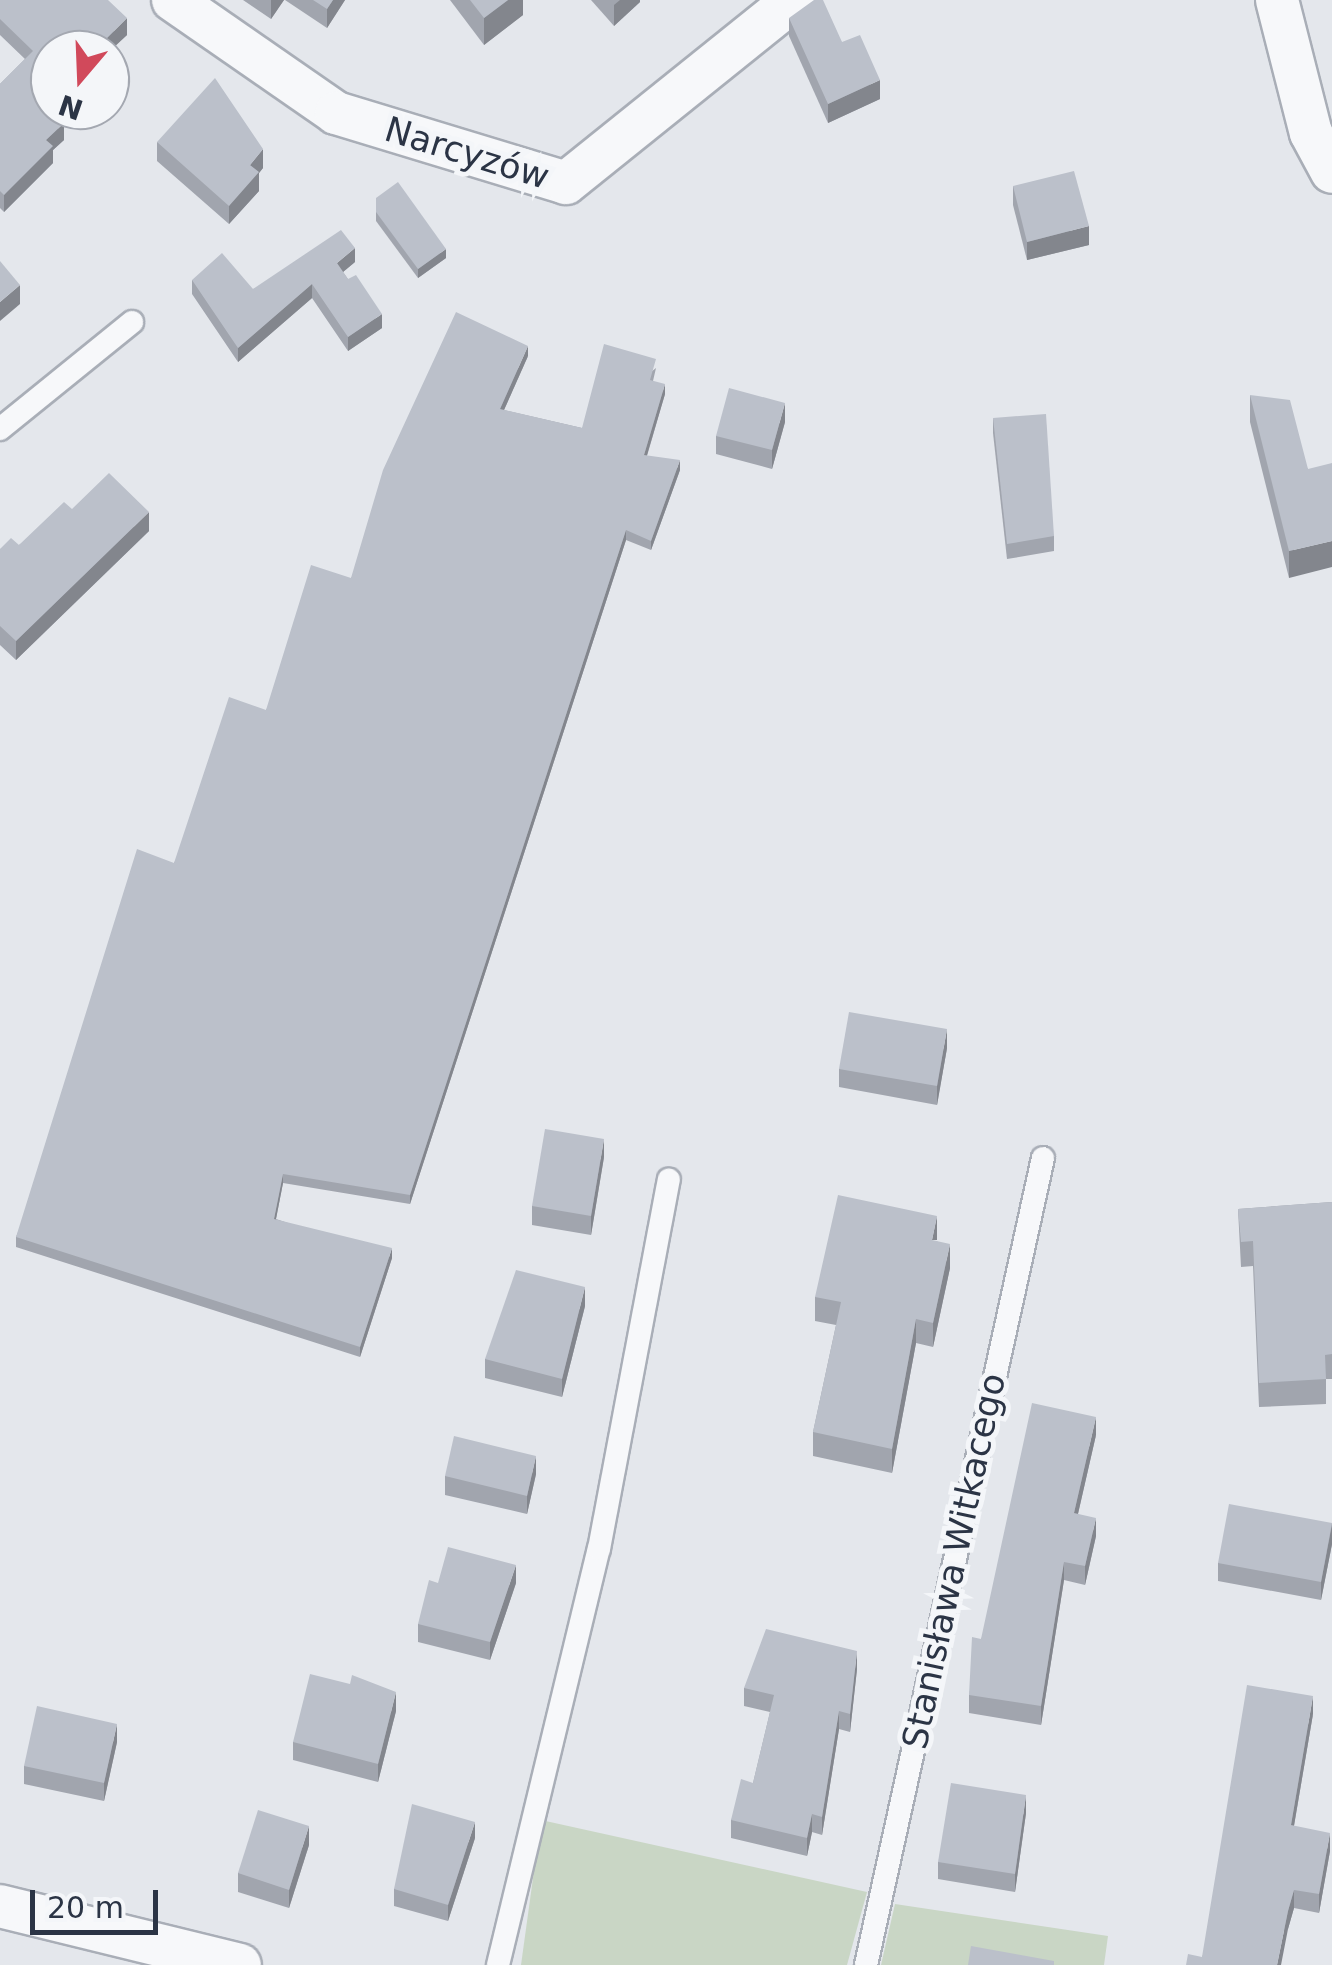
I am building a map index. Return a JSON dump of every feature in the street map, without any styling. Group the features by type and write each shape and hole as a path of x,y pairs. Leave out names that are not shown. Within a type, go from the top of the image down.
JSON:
{"street":[{"name":"Narcyzów","path":"173,0 336,113 566,183 794,0"},
{"path":"1276,0 1311,134 1332,172"},
{"path":"0,1906 240,1965"}],"lane":[{"path":"0,429 132,322"},
{"name":"Stanisława Witkacego","path":"866,1965 1043,1158"},
{"path":"498,1965 599,1548 669,1180"}],"green space":[{"path":"541,1820 867,1892 847,1965 521,1965"},
{"path":"895,1904 1108,1936 1104,1965 881,1965"}],"building":[{"path":"0,0 108,0 127,18 115,30 30,30 30,48 0,19"},
{"path":"313,0 333,0 327,9"},
{"path":"470,0 508,0 484,18"},
{"path":"814,0 823,0 842,42 860,35 880,80 828,104 789,18"},
{"path":"30,54 30,130 57,130 46,140 53,146 4,195 0,191 0,84"},
{"path":"215,78 263,149 250,165 259,172 229,206 157,142"},
{"path":"1074,171 1089,226 1027,242 1013,186"},
{"path":"398,182 446,249 418,269 376,212 376,198"},
{"path":"341,230 355,248 337,263 348,279 356,275 382,314 348,337 312,284 238,348 192,280 222,253 253,289"},
{"path":"0,261 20,285 0,302"},
{"path":"456,312 528,346 500,409 582,428 604,344 656,359 650,380 665,384 644,455 680,460 651,541 626,530 410,1195 283,1174 274,1219 392,1248 360,1347 16,1237 137,849 174,863 229,697 266,710 311,565 351,578 383,470"},
{"path":"729,388 785,403 772,450 716,436"},
{"path":"1250,395 1290,400 1308,469 1332,463 1332,541 1289,551"},
{"path":"1046,414 1054,536 1007,544 993,418"},
{"path":"109,473 149,512 16,641 0,626 0,549 11,538 19,545 64,502 72,509"},
{"path":"849,1012 947,1029 937,1086 839,1069"},
{"path":"545,1129 604,1139 591,1216 532,1206"},
{"path":"838,1195 937,1216 932,1240 950,1244 933,1323 916,1319 892,1449 813,1432 841,1302 815,1297"},
{"path":"1332,1202 1332,1354 1325,1355 1326,1379 1259,1383 1253,1241 1241,1242 1238,1209"},
{"path":"516,1270 585,1287 562,1379 485,1359"},
{"path":"1032,1403 1096,1417 1074,1513 1096,1518 1085,1566 1064,1562 1041,1706 969,1695 972,1637 981,1639"},
{"path":"454,1436 536,1456 527,1496 445,1476"},
{"path":"1229,1504 1332,1523 1321,1582 1218,1563"},
{"path":"448,1547 516,1565 490,1642 418,1624 429,1580 438,1583"},
{"path":"766,1629 857,1651 850,1714 839,1711 822,1817 812,1814 807,1838 731,1820 741,1779 753,1783 774,1695 744,1688"},
{"path":"310,1674 350,1684 352,1675 396,1692 378,1764 293,1742"},
{"path":"1247,1685 1313,1696 1291,1825 1330,1833 1319,1894 1294,1890 1277,1965 1186,1965 1188,1954 1202,1957"},
{"path":"37,1706 117,1724 104,1783 24,1766"},
{"path":"951,1783 1026,1795 1015,1874 938,1862"},
{"path":"412,1804 475,1822 448,1905 394,1889"},
{"path":"258,1810 309,1826 289,1890 238,1873"},
{"path":"971,1946 1054,1961 1054,1965 968,1965"}]}
